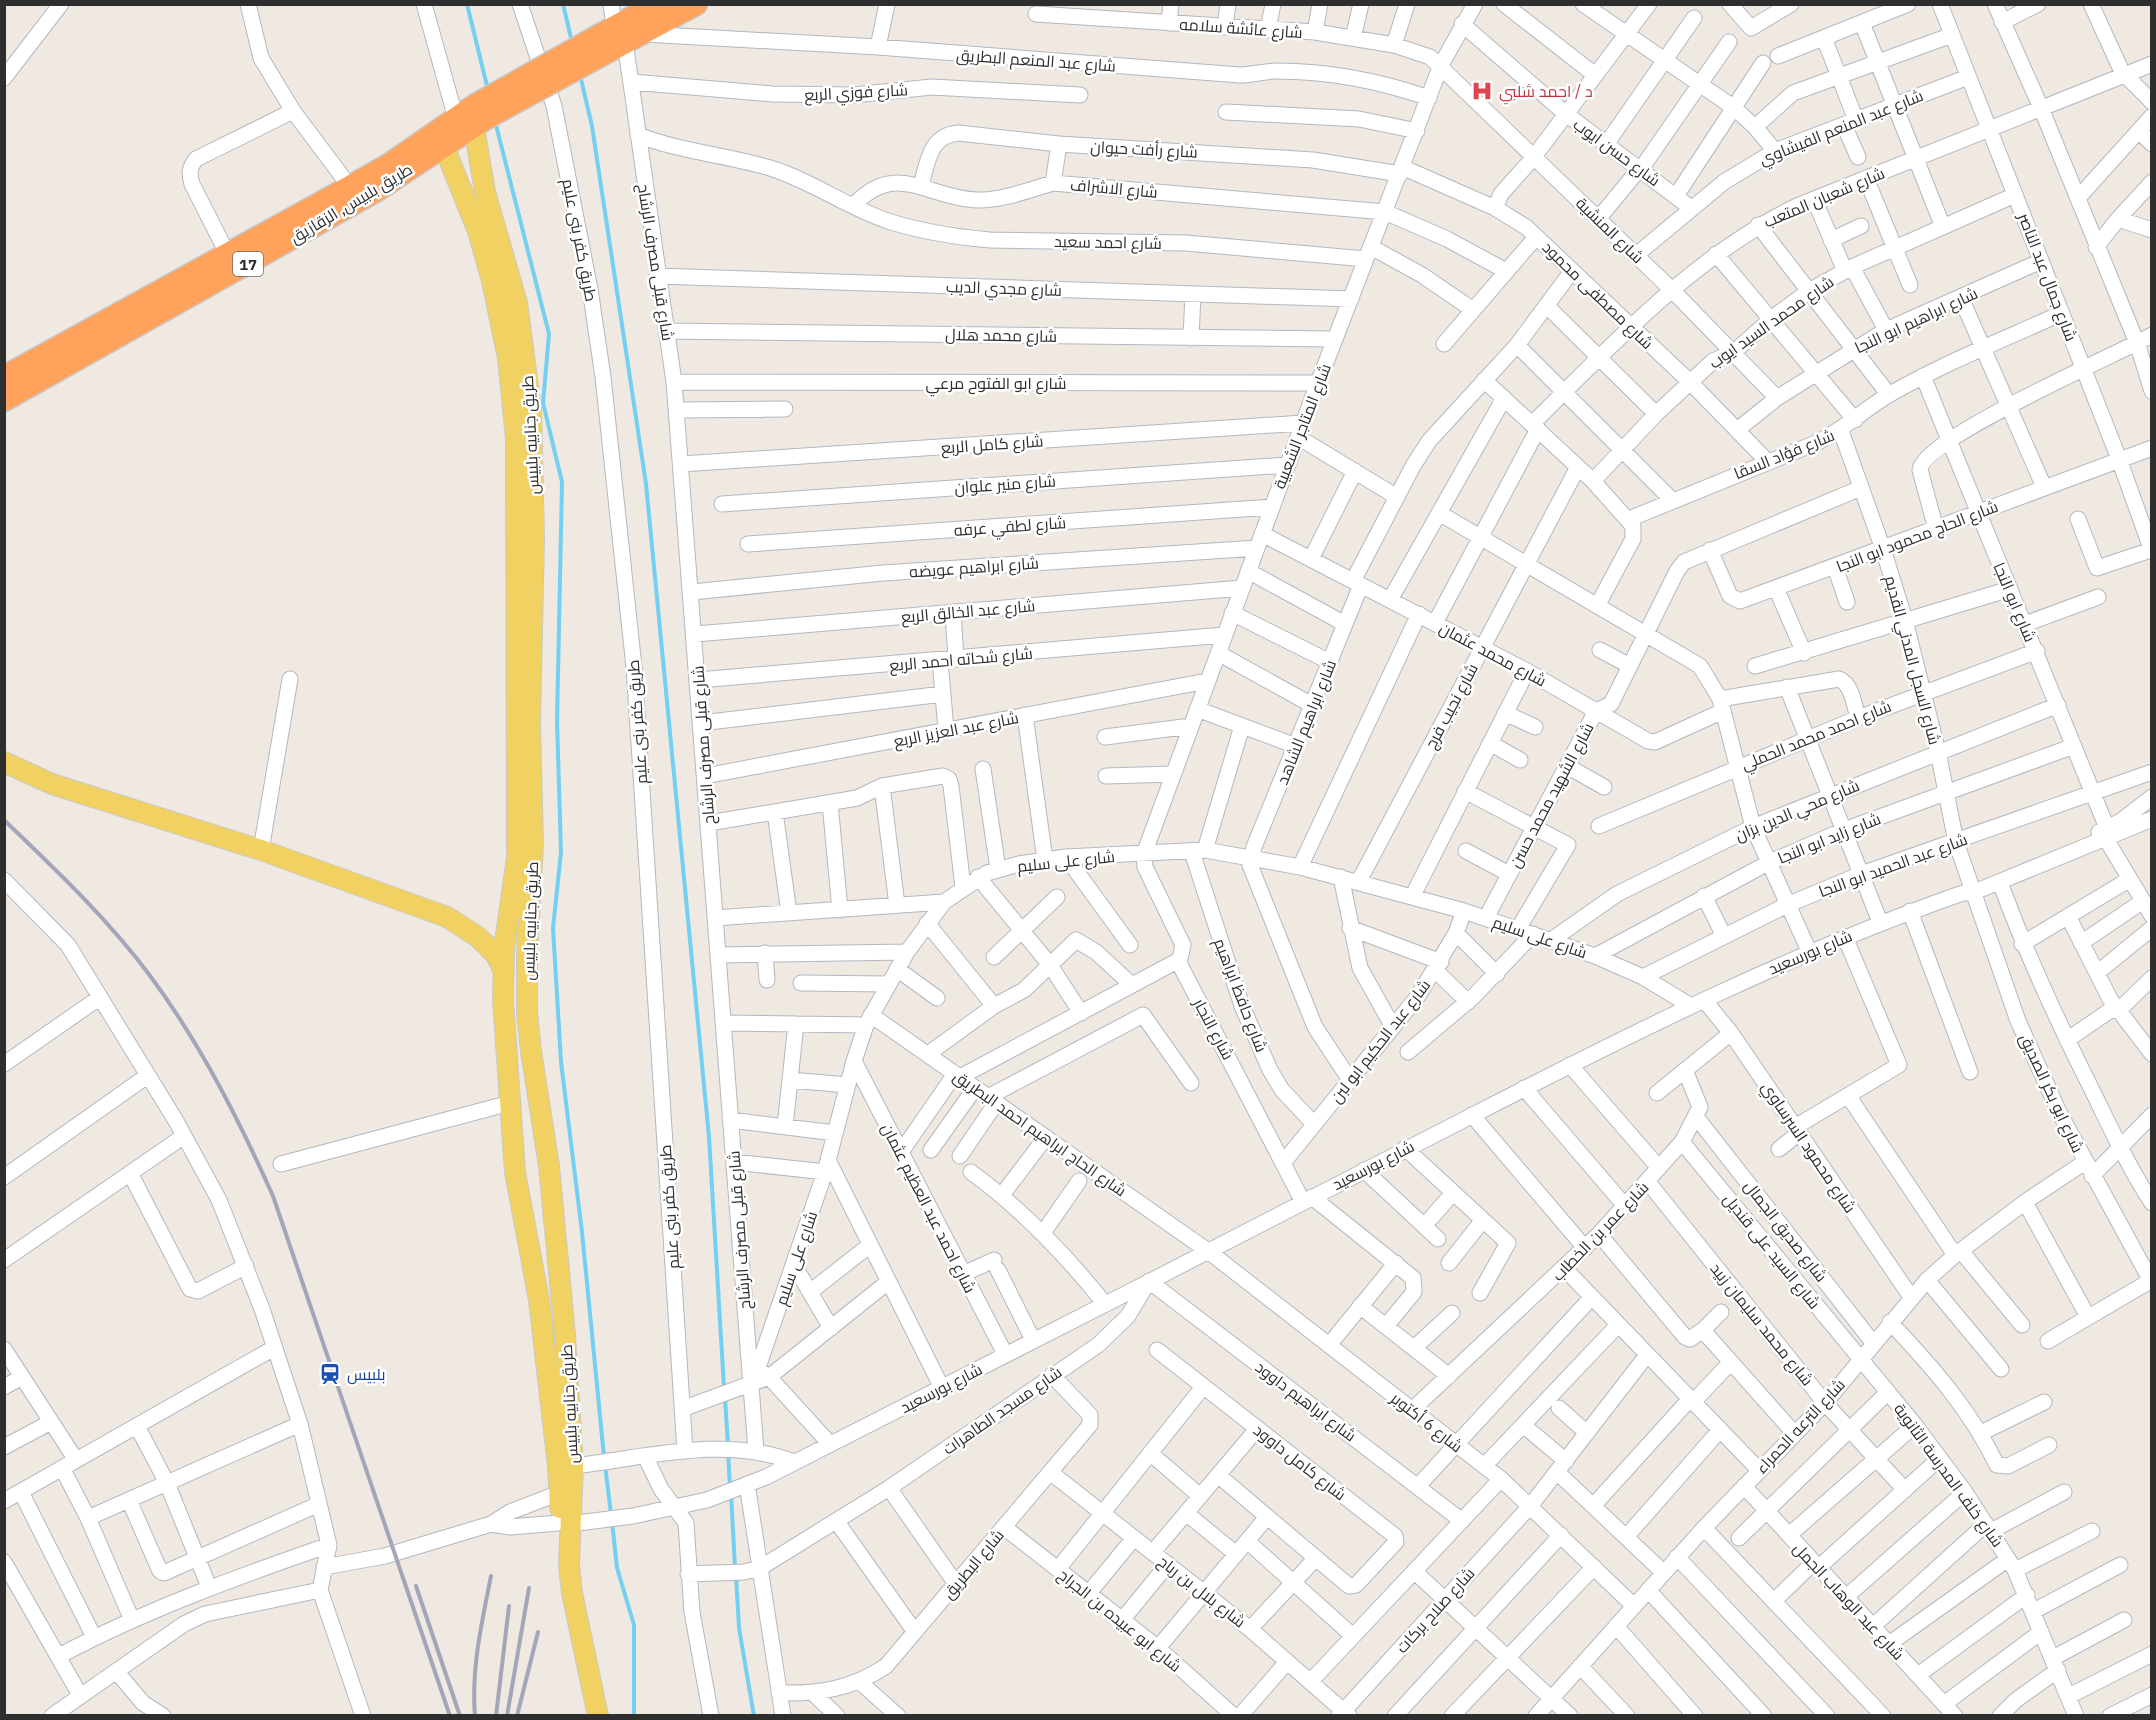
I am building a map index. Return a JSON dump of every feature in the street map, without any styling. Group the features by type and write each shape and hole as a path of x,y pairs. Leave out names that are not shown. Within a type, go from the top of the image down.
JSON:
{"highway":[{"name":"طريق بلبيس, الزقازيق","path":"4,377 473,118 616,32 657,4"},
{"name":"طريق بلبيس, الزقازيق","path":"616,32 696,4"},
{"name":"طريق بلبيس, الزقازيق","path":"4,400 377,190 444,147 473,118"}],"main road":[{"name":"طريق جنابيه بلبيس","path":"473,118 485,192 510,276 526,357 532,436 526,538 517,858 503,969 515,1172 539,1300 559,1493 572,1523 558,1571 587,1716"},
{"name":"طريق جنابيه بلبيس","path":"444,147 478,231 504,332 526,538 533,844 527,953 528,1032 549,1166 579,1465 568,1551 572,1593 598,1716"},
{"name":"طريق جنابيه بلبيس","path":"4,762 52,784 261,850 447,917 478,937 496,955 503,969"},
{"path":"504,949 514,947 527,953"},
{"path":"515,1172 549,1166"}],"street":[{"path":"4,78 61,4"},
{"path":"248,4 261,58 293,111 350,187"},
{"path":"424,4 473,118"},
{"name":"طريق كفر بنى عليم","path":"520,4 554,106 590,289 603,377 634,667 689,1406 684,1451"},
{"path":"878,47 887,4"},
{"path":"1169,23 1171,4"},
{"path":"1225,27 1228,4"},
{"path":"1268,30 1273,4"},
{"path":"1315,32 1320,4"},
{"path":"1353,38 1361,4"},
{"path":"1394,45 1407,4"},
{"path":"1504,4 1595,75"},
{"path":"1583,4 1600,9 1626,34 1733,107 1755,126 1775,151"},
{"path":"1495,208 1501,194 1533,158 1649,4"},
{"path":"1730,4 1751,28 1791,4"},
{"path":"1778,56 1908,4"},
{"name":"شارع جمال عبد الناصر","path":"1940,4 2084,368 2151,551"},
{"path":"1995,4 2041,108 2137,343 2151,391"},
{"path":"2002,22 2038,4"},
{"path":"2091,4 2125,76 2151,102"},
{"name":"شارع عائشة سلامه","path":"1036,14 1071,10 1120,12 1169,23 1315,32 1394,45 1431,57 1441,65"},
{"name":"شارع المتاجر الشعبية","path":"1144,854 1318,383 1441,65 1467,11"},
{"name":"شارع حسن ايوب","path":"1467,11 1566,114 1691,208"},
{"path":"1607,143 1694,18"},
{"path":"1862,23 1943,227"},
{"name":"شارع عبد المنعم البطريق","path":"616,32 878,47 1240,75 1273,71 1330,74 1380,83 1429,98"},
{"name":"شارع قبلى مصرف الرشاح","path":"616,32 632,82 657,276 674,382 702,723 730,1120 754,1380 756,1450"},
{"path":"1755,126 1793,93 1838,74 1952,35"},
{"path":"1824,38 1838,74 1858,157"},
{"path":"1599,218 1640,168 1701,85 1729,42"},
{"path":"1676,196 1763,63"},
{"name":"شارع شعبان المتعب","path":"1435,623 1535,426 1563,393 1599,358 1672,290 1716,254 1758,225 1814,199 2151,64"},
{"name":"شارع المنشية","path":"1441,65 1533,158 1599,218 1672,290 1777,398"},
{"name":"شارع عبد المنعم الفيشاوي","path":"1636,255 1691,208 1745,167 1775,151 1968,77"},
{"name":"شارع فوزي الربع","path":"632,82 773,94 853,95 932,87 1080,95"},
{"path":"227,253 192,184 189,175 191,166 196,159 293,111"},
{"path":"1226,112 1359,119 1417,131"},
{"path":"2078,198 2151,116"},
{"path":"2139,130 2151,144"},
{"name":"شارع رأفت حيوان","path":"921,185 931,149 936,142 948,134 1059,144 1313,160 1401,170"},
{"name":"شارع احمد سعيد","path":"638,135 680,150 768,167 818,187 890,222 958,237 990,240 1186,243 1369,253"},
{"path":"1053,183 1059,144"},
{"name":"شارع مصطفى محمود","path":"1401,170 1495,208 1518,221 1690,382 1767,461"},
{"path":"1866,178 1910,285"},
{"name":"شارع الاشراف","path":"854,205 880,186 902,181 921,185 945,195 985,200 1053,183 1385,212 1447,239 1506,271"},
{"path":"2096,247 2151,182"},
{"name":"شارع محمد السيد ايوب","path":"1593,481 1656,414 1718,357 1734,352 1771,319 1809,291 1849,269 2015,195"},
{"path":"1814,199 1832,240 1886,330"},
{"path":"2118,219 2150,227"},
{"path":"1758,225 1889,395"},
{"path":"1832,240 1861,226"},
{"path":"1444,344 1536,237"},
{"path":"1369,253 1422,275 1473,310"},
{"path":"1716,254 1855,420"},
{"name":"شارع ابراهيم ابو النجا","path":"1737,430 1777,398 1853,348 1886,330 2041,261"},
{"name":"شارع ابراهيم الشاهد","path":"1250,859 1345,624 1357,583 1397,497 1429,441 1517,345 1572,271"},
{"name":"شارع مجدي الديب","path":"657,276 1351,298"},
{"path":"1191,338 1193,294"},
{"path":"1961,298 2044,487"},
{"path":"1547,306 1656,414"},
{"name":"شارع فؤاد السقا","path":"1629,519 1841,431 1889,395 1923,376 2062,313"},
{"name":"شارع محمد هلال","path":"667,331 1335,339"},
{"path":"1936,529 1920,470 1922,463 1948,442 2008,405 2151,336"},
{"path":"1517,345 1672,501"},
{"name":"شارع ابو النجا","path":"1923,376 1977,513 2037,651 2093,794 2106,834 2151,916"},
{"path":"1484,380 1593,481 1629,519 1634,532 1633,538 1597,606"},
{"name":"شارع ابو الفتوح مرعي","path":"674,382 1318,383"},
{"path":"1390,600 1504,398"},
{"path":"676,410 785,409"},
{"path":"1301,430 1355,471 1397,497"},
{"name":"شارع كامل الربع","path":"681,465 1301,430"},
{"name":"شارع السجل المدني القديم","path":"1841,431 1883,549 1905,620 1938,752 1968,890"},
{"name":"شارع الحاج محمود ابو النجا","path":"1710,550 1734,600 1740,601 2151,448"},
{"name":"شارع منير علوان","path":"722,504 1287,465"},
{"name":"شارع نجيب فرج","path":"1359,881 1578,467"},
{"path":"1311,559 1355,471"},
{"name":"شارع الشهيد محمد حسن","path":"1485,918 1596,711 1611,704 1677,571 1684,562 1861,488"},
{"name":"شارع لطفي عرفه","path":"748,544 1272,507"},
{"path":"1439,513 1700,666 1722,705 1753,827 1809,951"},
{"path":"2078,519 2097,568 2151,551"},
{"name":"شارع ابراهيم عويضه","path":"692,592 883,573 1259,541"},
{"name":"شارع محمد عثمان","path":"1259,541 1311,559 1419,614 1527,671 1652,742 1722,705"},
{"path":"1835,567 1847,602"},
{"path":"1248,571 1345,624"},
{"name":"شارع عبد الخالق الربع","path":"695,634 1242,588"},
{"path":"1776,588 1804,653"},
{"path":"1755,666 2010,589"},
{"path":"2025,624 2098,597"},
{"path":"953,612 956,659"},
{"path":"1232,613 1330,662"},
{"path":"1300,867 1419,614"},
{"name":"شارع شحاته احمد الربع","path":"698,680 1224,635"},
{"path":"1599,650 1630,666"},
{"name":"شارع احمد محمد الحملي","path":"1599,826 1858,718 2037,651"},
{"path":"1218,652 1312,705"},
{"path":"940,660 946,730"},
{"path":"1413,896 1527,671"},
{"path":"1722,705 1787,687 1832,678 1844,681 1858,718"},
{"path":"261,850 290,679"},
{"name":"شارع عبد العزيز الربع","path":"705,776 1207,681"},
{"path":"1787,687 1880,922"},
{"path":"702,723 943,694"},
{"name":"شارع محي الدين بزان","path":"1550,941 1617,894 1753,827 2058,705"},
{"path":"1197,709 1296,746"},
{"path":"1505,713 1535,727"},
{"path":"1025,715 1046,860"},
{"path":"1105,737 1191,726"},
{"path":"1198,851 1242,726"},
{"path":"1490,743 1520,760"},
{"name":"شارع زايد ابو النجا","path":"1595,956 1768,863 1844,830 2074,746"},
{"path":"1567,766 1604,787"},
{"path":"983,768 998,869"},
{"name":"شارع عبد الحميد ابو النجا","path":"1643,978 1787,905 1861,874 2151,772"},
{"path":"1106,776 1173,774"},
{"path":"709,823 857,798 882,786 943,776 949,780 963,887"},
{"path":"882,786 897,905"},
{"path":"1465,791 1568,845 1518,929"},
{"name":"شارع بورسعيد","path":"1968,890 2000,882 2106,834 2151,797"},
{"path":"830,803 840,909"},
{"path":"775,812 789,913"},
{"name":"شارع بورسعيد","path":"491,1524 510,1527 633,1516 707,1500 746,1485 942,1388 1405,1148 1698,1003 1809,951 1880,922 1968,890 2106,834 2151,819"},
{"name":"شارع على سليم","path":"754,1380 827,1166 854,1061 869,1020 907,952 944,902 963,887 998,869 1066,857 1198,851 1300,867 1413,896 1533,934 1595,956 1698,1003"},
{"name":"شارع حافظ ابراهيم","path":"1198,851 1242,1006 1270,1070 1282,1090 1314,1124"},
{"path":"1466,851 1509,874"},
{"name":"شارع النجار","path":"1144,854 1145,867 1183,945 1179,960 1283,1163 1307,1199"},
{"path":"1066,857 1130,945"},
{"path":"1250,859 1251,871 1302,998 1320,1036 1350,1080"},
{"path":"1341,877 1350,928 1364,980 1393,1028"},
{"path":"978,878 1050,965 1081,1013"},
{"path":"2022,944 2130,879"},
{"path":"4,880 68,945 184,1136 219,1200 246,1266 300,1424 329,1545 320,1590 363,1716"},
{"path":"2000,882 2022,944 2067,1040 2120,1147 2151,1203"},
{"name":"شارع ابو بكر الصديق","path":"1968,890 2018,1021 2089,1169 2151,1282"},
{"path":"1704,896 1724,936"},
{"path":"994,957 1057,897"},
{"path":"2082,943 2143,901"},
{"path":"715,918 944,902"},
{"name":"شارع عبد الحكيم ابو لبن","path":"1283,1163 1393,1028 1438,966 1456,933 1464,911"},
{"path":"1910,911 1970,1072"},
{"path":"2068,916 2117,1009 2151,1051"},
{"path":"927,923 994,1006"},
{"path":"1350,928 1438,966 1468,1002"},
{"path":"2097,973 2151,928"},
{"path":"1456,933 1497,974"},
{"path":"1408,1052 1468,1002 1533,934"},
{"path":"1779,1149 1797,1130 1896,1070 1899,1062 1845,937"},
{"path":"928,1054 994,1006 1024,990 1075,941 1079,940 1132,985"},
{"path":"718,955 907,952"},
{"path":"765,953 767,980"},
{"path":"901,1152 958,1075 1179,960"},
{"path":"897,969 937,998"},
{"path":"2067,1040 2117,1009 2151,978"},
{"path":"801,984 888,984"},
{"path":"4,1064 99,998"},
{"name":"شارع محمود السرساوي","path":"1698,1003 1731,1033 1911,1297"},
{"path":"931,1150 986,1096 1143,1015 1191,1083"},
{"path":"723,1023 796,1024 869,1020"},
{"name":"شارع الحاج ابراهيم احمد البطريق","path":"869,1020 928,1054 1208,1251"},
{"path":"785,1126 796,1024"},
{"path":"1657,1093 1731,1033"},
{"name":"شارع احمد عبد العظيم عثمان","path":"854,1061 1005,1354"},
{"path":"1570,1065 1659,1168"},
{"path":"1685,1070 1700,1101 1697,1118"},
{"path":"4,1177 147,1076"},
{"path":"789,1080 848,1085"},
{"path":"1524,1088 1625,1206"},
{"path":"960,1156 986,1096"},
{"path":"1849,1097 1958,1253 2022,1325"},
{"path":"280,1164 510,1103"},
{"path":"1472,1115 1586,1248"},
{"name":"شارع الترعه الحمراء","path":"1536,1716 1677,1557 1824,1403 1927,1280 1958,1253 2025,1202 2089,1169 2120,1147 2151,1115"},
{"name":"شارع عمر بن الخطاب","path":"1412,1410 1586,1248 1648,1182 1682,1142 1697,1118"},
{"name":"شارع صديق الجمال","path":"1697,1118 1874,1344"},
{"path":"730,1120 835,1133"},
{"path":"4,1260 184,1136"},
{"path":"1002,1195 1046,1137"},
{"name":"شارع السيد على قنديل","path":"1682,1142 1861,1360"},
{"path":"1405,1148 1508,1243 1480,1293"},
{"path":"734,1162 827,1166 870,1245 942,1388"},
{"path":"1364,1170 1438,1239"},
{"path":"971,1172 1002,1195 1043,1233 1105,1304"},
{"path":"130,1173 190,1289 198,1291 246,1266"},
{"path":"1043,1233 1080,1182"},
{"name":"شارع محمد سليمان زبيد","path":"1648,1182 1824,1403 1905,1490"},
{"path":"1424,1226 1453,1193"},
{"path":"1307,1199 1396,1263 1413,1278 1415,1288 1386,1326"},
{"path":"2025,1202 2088,1317"},
{"path":"1449,1263 1483,1220"},
{"path":"1599,1234 1685,1337 1690,1339 1702,1331 1721,1312"},
{"path":"810,1292 870,1245"},
{"name":"شارع 6 أكتوبر","path":"1208,1251 1501,1479 1531,1505 1634,1606"},
{"path":"1329,1345 1396,1263"},
{"path":"794,1265 831,1328"},
{"path":"963,1274 996,1265 1033,1340"},
{"path":"1564,1268 1759,1470"},
{"path":"1927,1280 2001,1369"},
{"name":"شارع مسجد الطاهرات","path":"696,1573 755,1570 837,1522 1114,1331 1128,1316 1149,1281"},
{"name":"شارع ابراهيم داوود","path":"1149,1281 1462,1521"},
{"path":"689,1406 754,1380 831,1328 888,1282"},
{"path":"2048,1341 2151,1282"},
{"path":"1418,1486 1592,1297"},
{"path":"1360,1306 1449,1376"},
{"path":"1414,1348 1452,1313"},
{"path":"1890,1322 1958,1398 1981,1433 1997,1464 2003,1467 2049,1445"},
{"path":"1484,1466 1618,1325"},
{"path":"1702,1331 1794,1433"},
{"path":"4,1501 274,1348"},
{"path":"4,1349 76,1460"},
{"name":"شارع كامل داوود","path":"1157,1350 1395,1536 1395,1543 1357,1584 1349,1586 1316,1558"},
{"name":"شارع صلاح بركات","path":"1344,1714 1531,1505 1647,1355"},
{"name":"شارع خلف المدرسة الثانوية","path":"1861,1360 1915,1425 1989,1527 2027,1595 2076,1716"},
{"path":"1593,1506 1691,1401 1731,1362"},
{"name":"شارع البطريق","path":"779,1693 814,1694 860,1682 886,1666 1090,1425 1091,1420 1052,1375"},
{"path":"4,1388 22,1377"},
{"path":"754,1380 830,1444"},
{"path":"1058,1569 1203,1387"},
{"path":"1739,1538 1888,1392"},
{"path":"1981,1433 2044,1402"},
{"path":"1559,1408 1587,1433"},
{"path":"4,1447 51,1422"},
{"path":"88,1518 300,1424"},
{"path":"1523,1425 1561,1466 1593,1506 1664,1573"},
{"path":"1789,1535 1915,1425"},
{"path":"137,1426 167,1483 209,1587"},
{"path":"1153,1552 1257,1429"},
{"path":"1626,1537 1720,1430"},
{"path":"579,1465 684,1451 738,1448 756,1450 794,1462"},
{"path":"1150,1453 1200,1496"},
{"path":"645,1456 661,1489 686,1525 696,1573 692,1612 711,1716"},
{"path":"1774,1600 1940,1458"},
{"path":"62,1468 88,1518 132,1620"},
{"name":"شارع بلال بن رباح","path":"1050,1472 1250,1629 1344,1714"},
{"path":"1218,1475 1316,1558 1250,1629"},
{"path":"1310,1682 1501,1479"},
{"path":"746,1485 755,1570 783,1716"},
{"name":"شارع عبد الوهاب الجمل","path":"1744,1486 1955,1716"},
{"path":"889,1488 956,1584"},
{"path":"21,1492 94,1637"},
{"path":"1846,1597 1965,1492"},
{"path":"1873,1626 1989,1527 2064,1492"},
{"path":"324,1567 385,1556 491,1524 500,1517 559,1493"},
{"path":"129,1500 161,1573 319,1504"},
{"path":"1186,1513 1236,1554"},
{"path":"1158,1648 1267,1517"},
{"path":"837,1522 915,1632"},
{"name":"شارع ابو عبيده بن الجراح","path":"1004,1527 1158,1648 1234,1716"},
{"path":"1704,1528 1883,1716"},
{"path":"1889,1644 2011,1565 2092,1531"},
{"path":"1395,1716 1561,1535"},
{"path":"1088,1594 1134,1538"},
{"path":"1247,1542 1353,1636"},
{"path":"59,1656 94,1637 209,1587 329,1545"},
{"path":"1677,1557 1827,1716"},
{"path":"4,1562 80,1695"},
{"path":"1122,1620 1168,1564"},
{"path":"2034,1611 2120,1565"},
{"path":"1452,1716 1594,1567"},
{"path":"1414,1571 1570,1716"},
{"path":"52,1716 184,1624 205,1614 320,1590"},
{"path":"1648,1590 1764,1716"},
{"path":"1917,1675 2027,1595"},
{"path":"2000,1716 2055,1664 2124,1620"},
{"path":"1616,1626 1695,1716"},
{"path":"1944,1704 2041,1632"},
{"path":"2069,1696 2151,1654"},
{"path":"1240,1716 1287,1662"},
{"path":"1580,1666 1628,1716"},
{"path":"116,1671 143,1703 163,1716"},
{"path":"860,1682 898,1716"},
{"path":"814,1694 837,1716"},
{"path":"2110,1716 2151,1695"}],"waterway":[{"path":"467,4 488,90"},
{"path":"563,4 572,42"},
{"path":"580,75 592,126 646,484 709,1137 724,1388"},
{"path":"495,121 549,334 543,403 562,482 557,722 561,852 553,928 561,1062 582,1232 604,1457"},
{"path":"725,1398 728,1445"},
{"path":"728,1452 730,1487"},
{"path":"605,1465 611,1514"},
{"path":"731,1494 735,1567"},
{"path":"612,1521 617,1568 634,1625 634,1716"},
{"path":"736,1575 739,1628 754,1716"}],"railway":[{"path":"4,820 99,915 151,977 203,1056 247,1139 273,1196 450,1716"},
{"path":"475,1716 476,1663 491,1576"},
{"path":"416,1586 460,1716"},
{"path":"507,1716 529,1588"},
{"path":"496,1716 509,1606"},
{"path":"517,1716 538,1632"}],"place":[{"name":"د / احمد شلبي","path":"1482,91"},
{"name":"بلبيس","path":"330,1374"}]}
